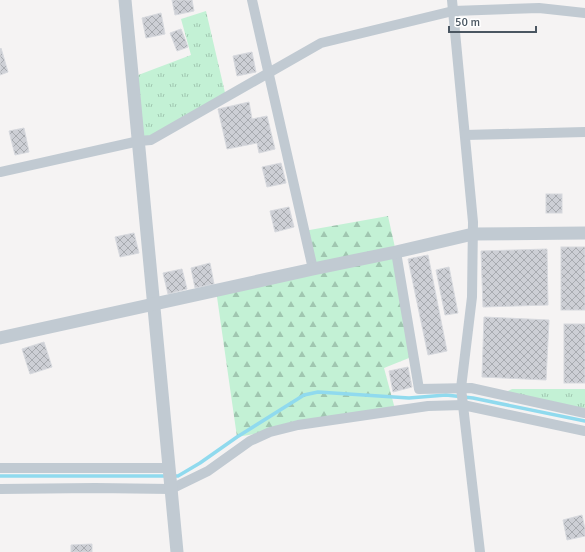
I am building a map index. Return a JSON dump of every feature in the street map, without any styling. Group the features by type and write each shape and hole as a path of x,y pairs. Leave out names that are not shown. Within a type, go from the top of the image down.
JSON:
{"street":[{"path":"125,0 177,552"},
{"path":"252,0 313,269"},
{"path":"452,0 474,222 472,297 461,388 480,552"},
{"path":"0,172 139,141 151,140 321,43 453,11 539,8 585,12"},
{"path":"465,135 585,132"},
{"path":"0,338 473,234 585,233"},
{"path":"396,252 419,389 471,388 585,413"},
{"path":"0,489 171,489 208,471 250,441 270,432 298,425 428,406 463,405 585,431"},
{"path":"0,468 169,468"}],"green space":[{"path":"206,11 226,97 141,141 133,77 191,55 181,19"},
{"path":"388,216 396,252 414,356 384,368 395,409 237,437 216,290 313,269 304,231"},
{"path":"512,389 585,389 585,413 506,392"}],"building":[{"path":"172,0 192,0 194,11 175,15"},
{"path":"161,13 165,34 146,38 142,18"},
{"path":"181,29 188,47 177,51 170,33"},
{"path":"1,48 8,72 0,75 0,49"},
{"path":"252,52 256,72 237,76 233,56"},
{"path":"249,102 252,119 267,116 275,149 259,153 257,143 227,149 218,109"},
{"path":"24,128 29,152 15,155 9,131"},
{"path":"281,163 286,183 267,187 262,167"},
{"path":"546,194 562,194 562,213 546,213"},
{"path":"289,207 294,227 275,232 270,211"},
{"path":"134,233 139,253 120,257 115,237"},
{"path":"561,247 585,247 585,310 561,310"},
{"path":"547,249 548,305 483,307 481,251"},
{"path":"428,255 447,351 428,355 408,259"},
{"path":"210,263 214,284 195,288 191,268"},
{"path":"449,267 458,313 445,315 436,270"},
{"path":"182,269 187,289 168,294 163,273"},
{"path":"484,317 549,320 546,380 482,377"},
{"path":"564,324 585,324 585,383 564,383"},
{"path":"44,342 52,367 30,374 22,349"},
{"path":"408,367 412,387 393,392 389,371"},
{"path":"582,515 585,536 567,540 563,520"},
{"path":"92,544 92,552 71,552 71,545"}],"waterway":[{"path":"173,476 178,476 200,463 237,437 304,395 318,392 409,398 446,395 473,398 585,421"},
{"path":"0,476 167,476"}]}
